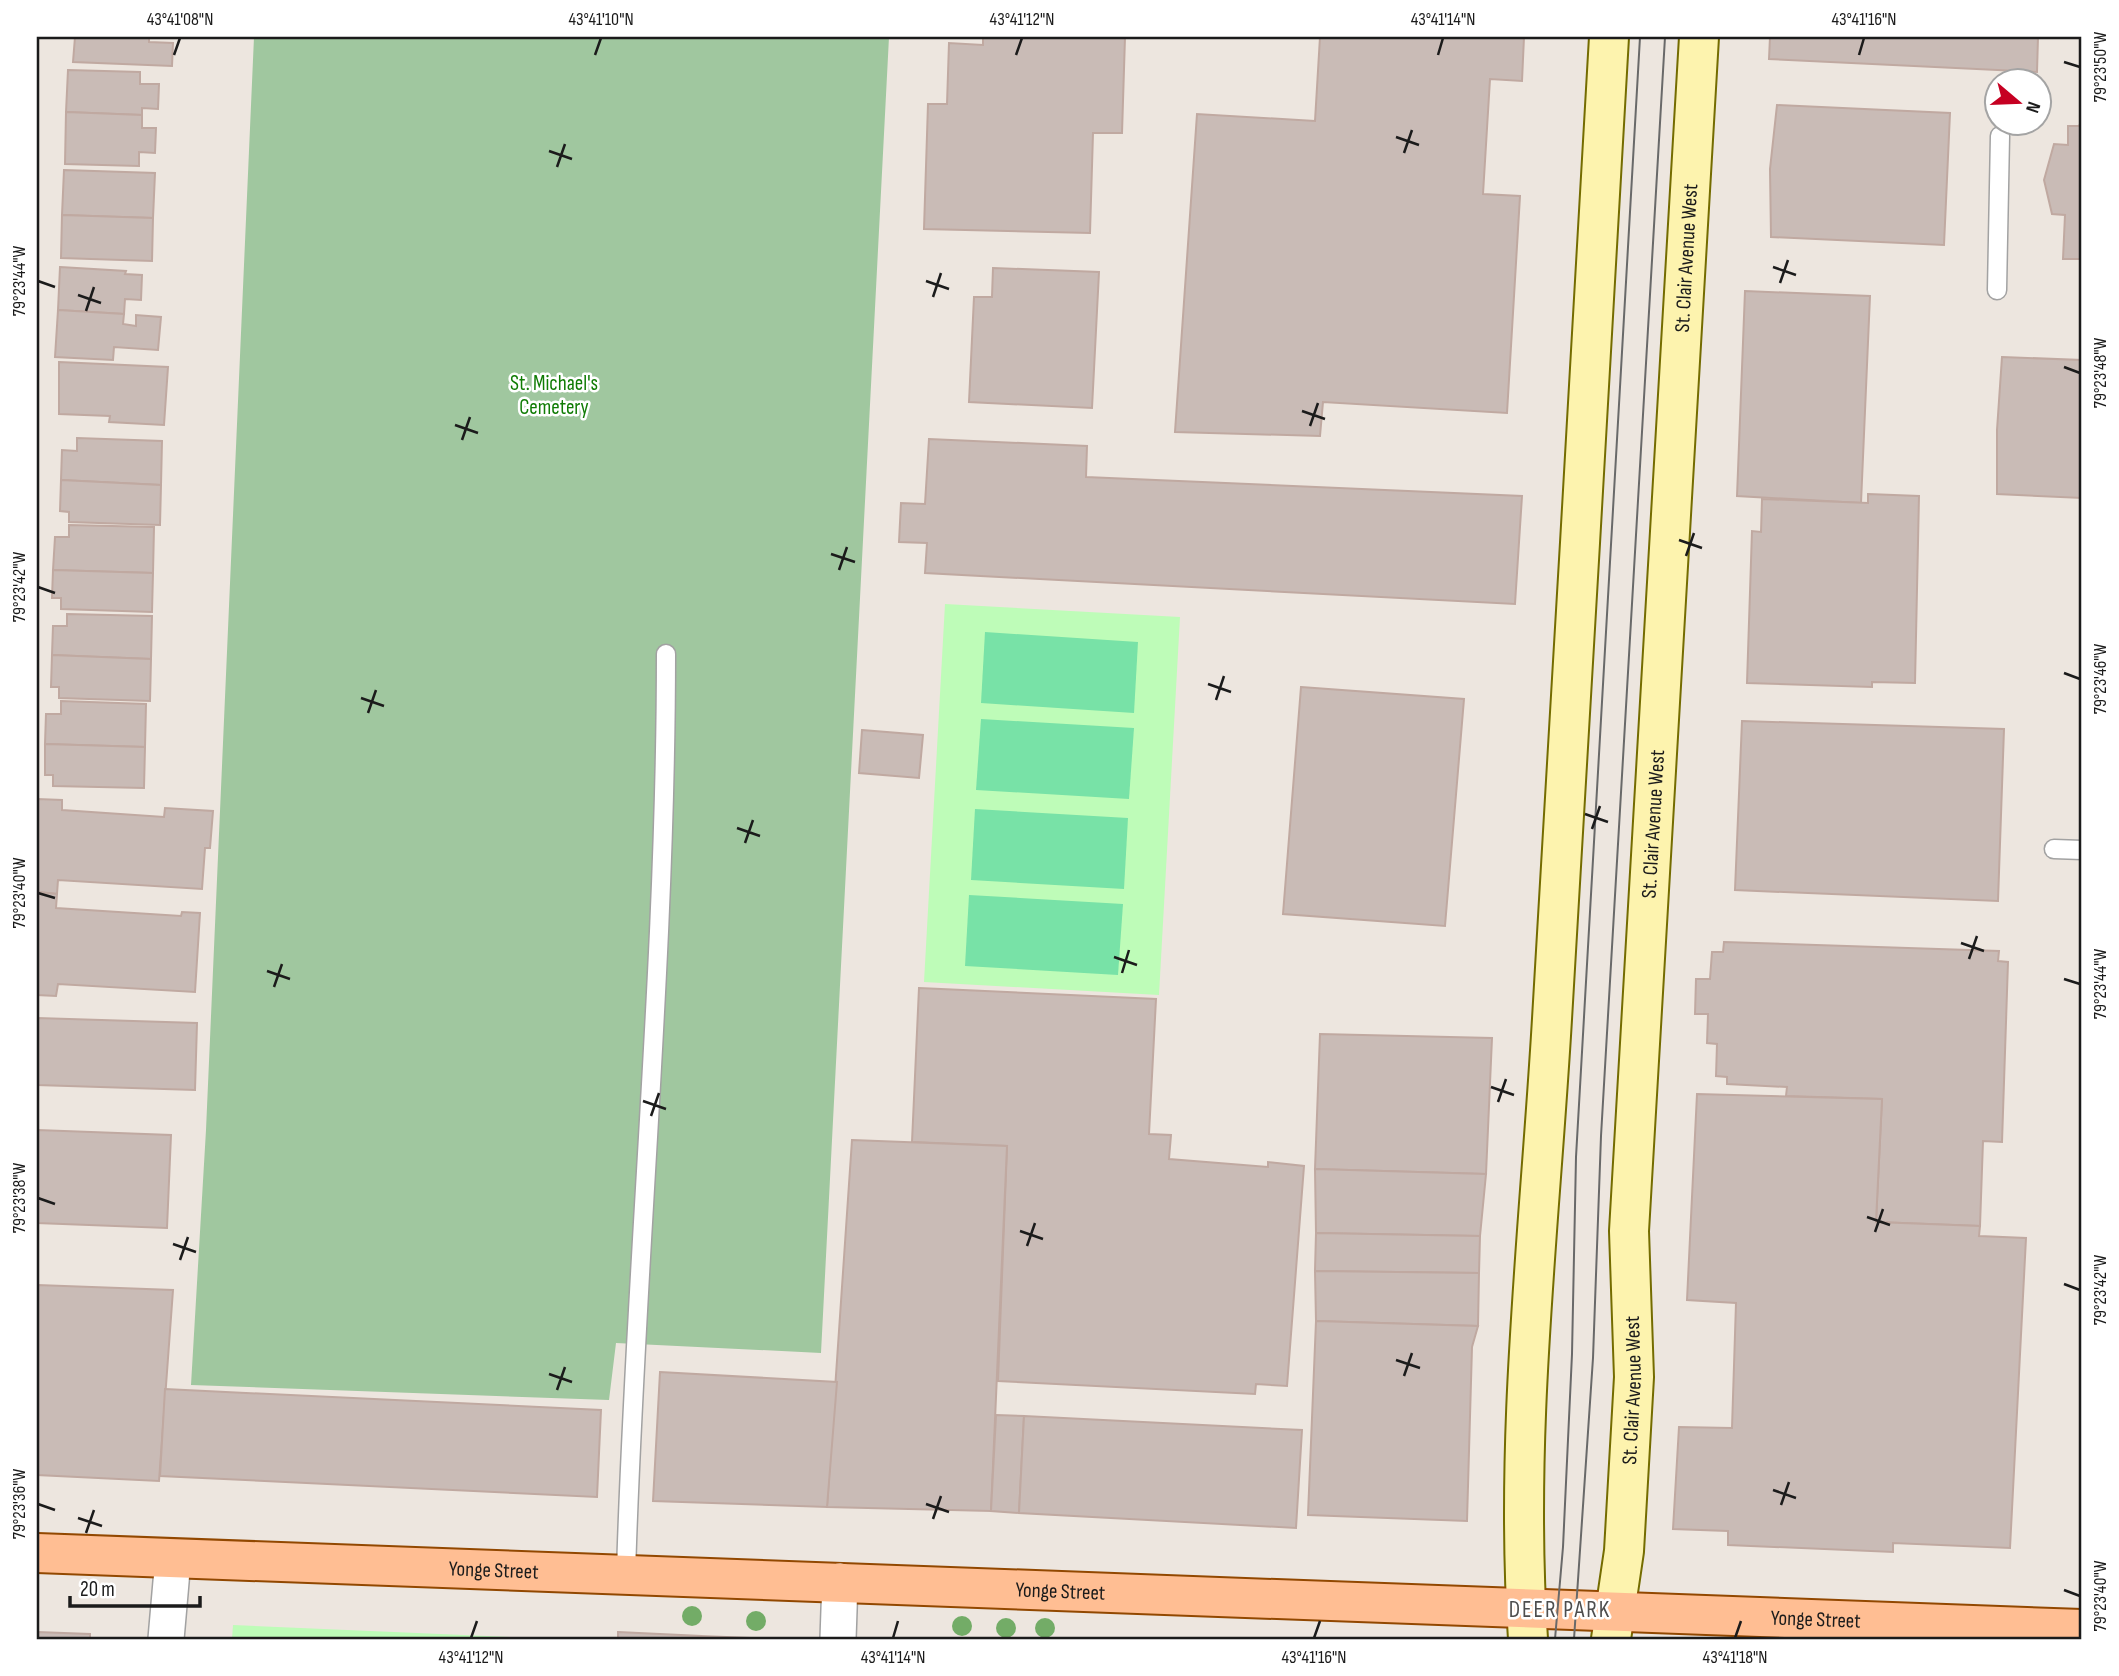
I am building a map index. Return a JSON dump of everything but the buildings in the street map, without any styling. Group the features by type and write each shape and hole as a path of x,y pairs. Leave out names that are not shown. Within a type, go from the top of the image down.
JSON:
{"main road":[{"path":"1527,1623 1523,1544 1535,1247 1576,626 1609,37"},
{"name":"St. Clair Avenue West","path":"1613,1624 1624,1551 1633,1391 1629,1231 1699,37"},
{"name":"Yonge Street","path":"37,1553 840,1581 1527,1623 2082,1629"}],"street":[{"path":"166,1639 173,1559"},
{"path":"838,1639 840,1581"}],"lane":[{"path":"1997,289 2000,136"},
{"path":"626,1573 636,1331 666,816 666,654"},
{"path":"2054,849 2082,850"}],"green space":[{"name":"St. Michael's Cemetery","path":"254,37 889,37 821,1353 616,1343 609,1400 191,1385 206,1130"},
{"path":"945,604 1180,617 1159,995 924,982"},
{"path":"985,632 1138,642 1134,713 981,703"},
{"path":"981,719 1134,728 1129,799 976,790"},
{"path":"975,809 1128,818 1124,889 971,880"},
{"path":"969,895 1123,904 1118,975 965,966"},
{"path":"233,1625 557,1639 232,1639"}],"tram line":[{"path":"1555,1639 1563,1547 1572,1354 1576,1157 1640,37"},
{"path":"1574,1639 1593,1358 1601,1136 1665,37"}],"district":[{"name":"DEER PARK","path":"1560,1609"}]}
